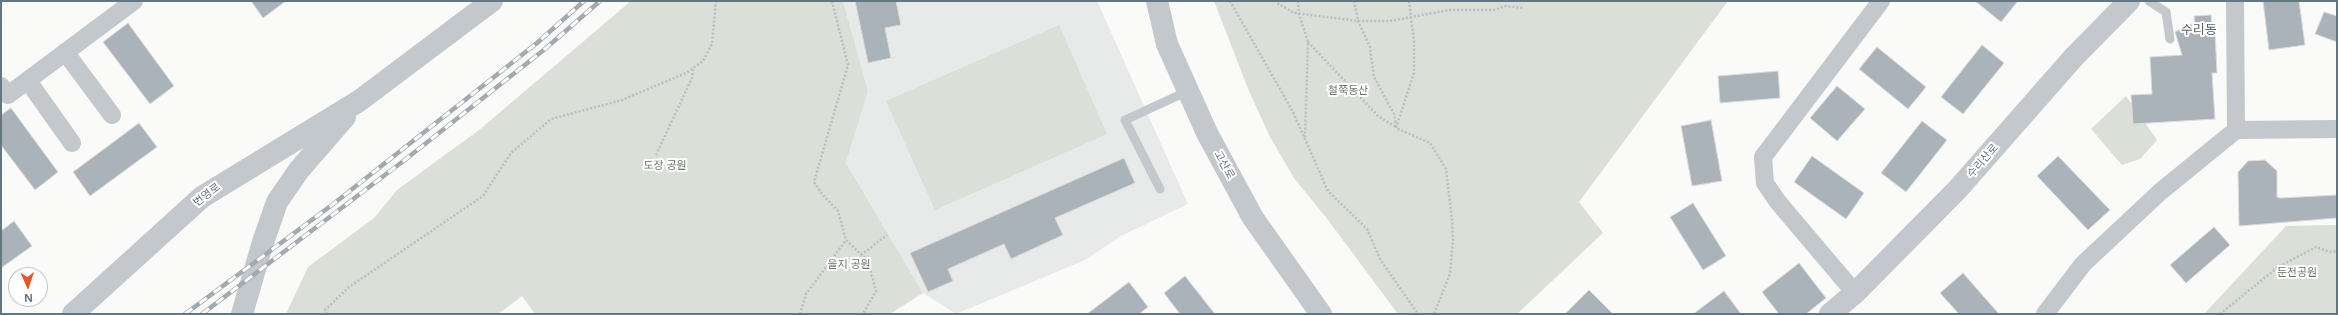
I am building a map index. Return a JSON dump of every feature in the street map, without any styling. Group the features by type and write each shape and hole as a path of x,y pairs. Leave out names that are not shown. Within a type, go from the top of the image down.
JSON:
{"street":[{"path":"3,94 28,81 134,1"},
{"name":"번영로","path":"72,314 202,197 359,101 492,1"},
{"name":"고산로","path":"1157,1 1167,44 1207,133 1253,218 1321,314"},
{"path":"1855,293 1764,183 1763,157 1881,1"},
{"name":"수리산로","path":"1830,314 1855,293 1957,190 2073,58 2129,1"},
{"path":"2235,1 2236,130"},
{"path":"65,52 112,115"},
{"path":"28,81 72,143"},
{"name":"번영로","path":"242,314 263,242 277,202 299,170 359,101"},
{"path":"2045,314 2083,264 2160,192 2236,130 2337,129"}],"lane":[{"path":"2149,1 2166,12 2170,39"},
{"path":"1160,189 1125,120 1188,91"}],"path":[{"path":"327,314 325,310 349,287 483,196 511,153 551,119 622,100 693,68 703,61 712,44 716,1"},
{"path":"832,1 848,65 814,182 822,194 838,211 846,240 868,261 876,291 863,314"},
{"path":"1230,1 1255,48 1281,90 1305,138 1328,191 1367,229 1380,259 1418,314"},
{"path":"1274,1 1294,13 1358,21 1390,21 1410,16 1449,10 1494,10 1506,6 1523,8"},
{"path":"1298,1 1299,14 1308,42 1305,138"},
{"path":"1354,1 1358,21 1370,47 1374,77 1394,114 1396,128"},
{"path":"1396,128 1414,73 1414,42 1409,1"},
{"path":"1308,42 1378,116 1396,128 1430,143 1446,169 1453,240 1450,274 1445,292 1434,314"},
{"path":"656,155 692,78 693,68"},
{"path":"861,255 887,235"},
{"path":"800,314 806,294 846,240"},
{"path":"2220,314 2278,267 2316,247 2330,252 2337,251"}],"shaded area":[{"path":"843,1 1097,1 1188,204 1121,236 1085,260 956,314 923,293 846,163 868,91"}],"green space":[{"name":"도장 공원","path":"631,1 843,1 868,91 846,163 923,293 890,314 535,314 522,296 498,314 286,314 308,267 374,218 397,190 479,130"},
{"name":"철쭉동산","path":"1214,1 1728,1 1579,202 1603,233 1517,314 1398,314 1328,220 1294,178 1270,137 1249,91"},
{"path":"1059,25 1107,134 935,210 886,101"},
{"path":"2126,96 2157,140 2140,159 2122,165 2091,129"},
{"name":"둔전공원","path":"2337,225 2337,314 2204,314 2286,226"}],"building":[{"path":"251,1 286,1 263,18"},
{"path":"855,1 896,1 901,25 885,28 891,58 868,63"},
{"path":"1975,1 2018,1 2001,22"},
{"path":"2263,1 2299,1 2305,45 2269,50"},
{"path":"2324,12 2337,16 2337,42 2315,34"},
{"path":"2211,15 2212,32 2215,32 2217,73 2212,73 2215,119 2133,124 2131,95 2152,94 2150,57 2182,55 2175,32 2182,28 2182,25 2195,24 2194,16"},
{"path":"128,23 174,86 150,104 103,42"},
{"path":"1982,45 2004,63 1963,114 1941,97"},
{"path":"1877,47 1926,87 1908,109 1859,69"},
{"path":"1778,71 1780,98 1720,103 1718,76"},
{"path":"1837,86 1865,109 1837,141 1810,118"},
{"path":"11,108 58,172 35,190 1,145 1,115"},
{"path":"1711,120 1722,181 1692,186 1681,126"},
{"path":"1922,121 1947,140 1906,192 1881,173"},
{"path":"139,123 157,147 90,196 73,172"},
{"path":"1812,156 1864,193 1846,219 1794,182"},
{"path":"2058,156 2110,210 2088,230 2037,176"},
{"path":"1124,158 1135,183 1055,218 1063,235 1011,259 1004,244 948,269 953,281 928,292 910,253"},
{"path":"2265,160 2277,171 2277,197 2337,195 2337,218 2239,226 2238,172 2248,161"},
{"path":"1693,203 1726,256 1703,270 1670,217"},
{"path":"14,221 32,246 1,268 1,231"},
{"path":"2214,227 2230,245 2186,283 2170,265"},
{"path":"1799,263 1826,298 1806,314 1779,314 1762,292"},
{"path":"1963,273 1999,314 1959,314 1940,293"},
{"path":"1185,276 1215,314 1180,314 1164,293"},
{"path":"1129,282 1148,307 1139,314 1087,314"},
{"path":"1589,290 1613,314 1565,314"},
{"path":"1724,291 1741,314 1693,314"}],"railway":[{"path":"185,314 332,205 537,43 584,1"},
{"path":"202,314 406,159 545,49 600,1"}],"district":[{"name":"수리동","path":"2199,30"}],"park label":[{"name":"을지 공원","path":"849,265"}]}
